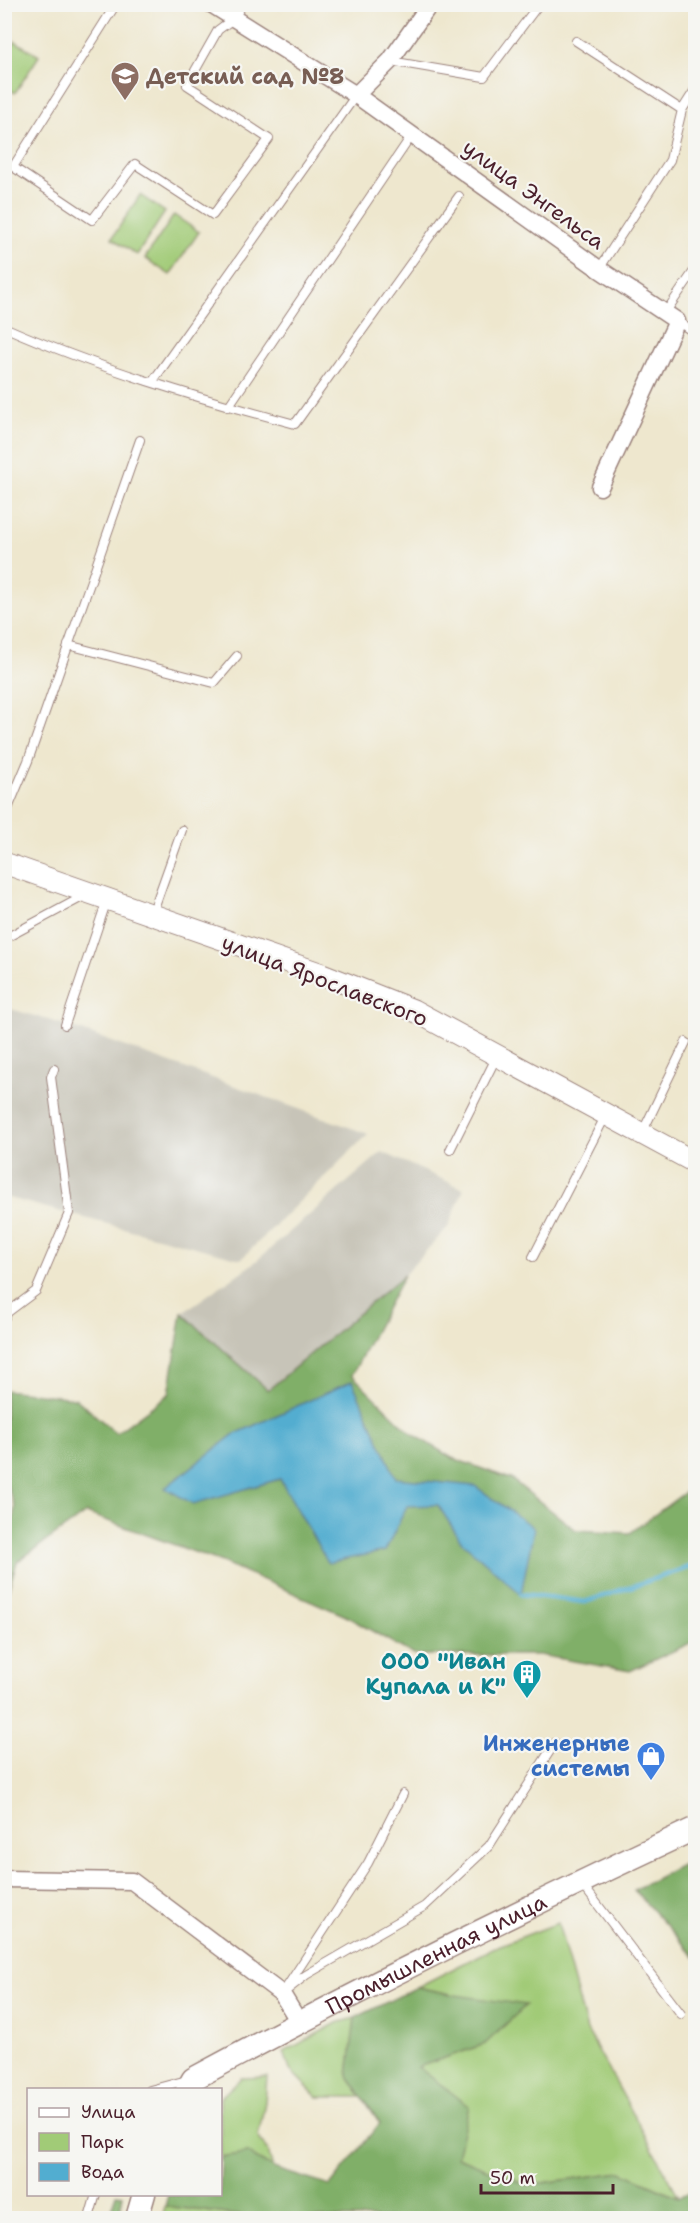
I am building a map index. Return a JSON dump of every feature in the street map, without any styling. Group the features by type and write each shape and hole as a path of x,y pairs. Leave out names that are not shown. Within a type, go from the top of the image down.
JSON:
{"main road":[{"name":"Промышленная улица","path":"190,2084 299,2022 580,1882 696,1828"},
{"path":"137,2218 143,2196"}],"street":[{"name":"улица Энгельса","path":"211,4 356,95 599,269 671,317"},
{"path":"356,95 390,61 430,4"},
{"path":"600,487 671,317"},
{"name":"улица Ярославского","path":"4,863 322,974 413,1010 696,1163"},
{"path":"4,1879 132,1881 282,1994 299,2022"}],"lane":[{"path":"116,4 13,167 92,220 135,164 213,215 269,139 187,85 218,30 233,19 243,4"},
{"path":"390,61 484,77 539,4"},
{"path":"576,41 682,110"},
{"path":"599,269 670,160 682,110 696,88"},
{"path":"153,381 356,95"},
{"path":"228,406 412,135"},
{"path":"4,327 48,346 228,406 295,424 459,196"},
{"path":"696,268 671,317 696,334"},
{"path":"4,818 69,645 140,440"},
{"path":"69,645 214,683 237,656"},
{"path":"152,915 182,830"},
{"path":"4,939 99,896"},
{"path":"65,1025 99,896"},
{"path":"642,1134 686,1042"},
{"path":"450,1150 498,1056"},
{"path":"6,1314 36,1291 69,1213 51,1077 54,1069"},
{"path":"533,1257 606,1114"},
{"path":"282,1994 306,1975 433,1899 489,1846 555,1743"},
{"path":"282,1994 368,1863 403,1794"},
{"path":"580,1882 681,2014"},
{"path":"163,2088 190,2084"},
{"path":"89,2218 95,2196"}],"shaded area":[{"path":"4,1007 65,1025 368,1134 241,1259 5,1197"},
{"path":"382,1152 464,1189 448,1227 404,1275 268,1390 182,1313 254,1263"}],"green space":[{"path":"15,41 39,56 15,93 5,86 5,57"},
{"path":"140,195 165,212 137,255 112,238"},
{"path":"174,215 199,232 170,275 145,258"},
{"path":"404,1275 352,1375 411,1433 452,1458 511,1479 576,1530 630,1533 695,1485 695,1641 630,1671 539,1655 414,1655 346,1616 222,1562 86,1513 17,1562 5,1600 5,1571 15,1507 5,1480 5,1390 75,1398 116,1433 169,1394 182,1313 268,1390"},
{"path":"695,1858 695,1957 634,1890"},
{"path":"558,1923 587,2030 679,2197 621,2172 528,2185 456,2157 417,2067 485,2044 455,1995 417,1987 498,1946"},
{"path":"417,1987 526,2005 485,2044 418,2067 469,2106 457,2157 528,2185 621,2172 678,2197 695,2190 695,2218 260,2218 165,2206 168,2196 222,2196 222,2157 247,2153 273,2168 330,2186 380,2123 348,2076 355,2018"},
{"path":"355,2018 348,2076 362,2097 317,2097 290,2070 284,2052 337,2023"},
{"path":"267,2077 258,2137 268,2150 273,2168 247,2153 222,2157 222,2096 241,2078"},
{"path":"115,2196 123,2196 119,2218 108,2218"},
{"path":"165,2206 260,2218 162,2218"}],"water":[{"path":"352,1381 396,1478 475,1486 534,1528 521,1594 461,1541 438,1505 407,1506 385,1551 328,1563 280,1479 193,1504 165,1488 233,1435"}],"waterway":[{"path":"521,1594 585,1602 696,1565"}],"place":[{"name":"Детский сад №8","path":"125,102"},
{"name":"ООО \"Иван Купала и К\"","path":"527,1700"},
{"name":"Инженерные системы","path":"651,1782"}]}
